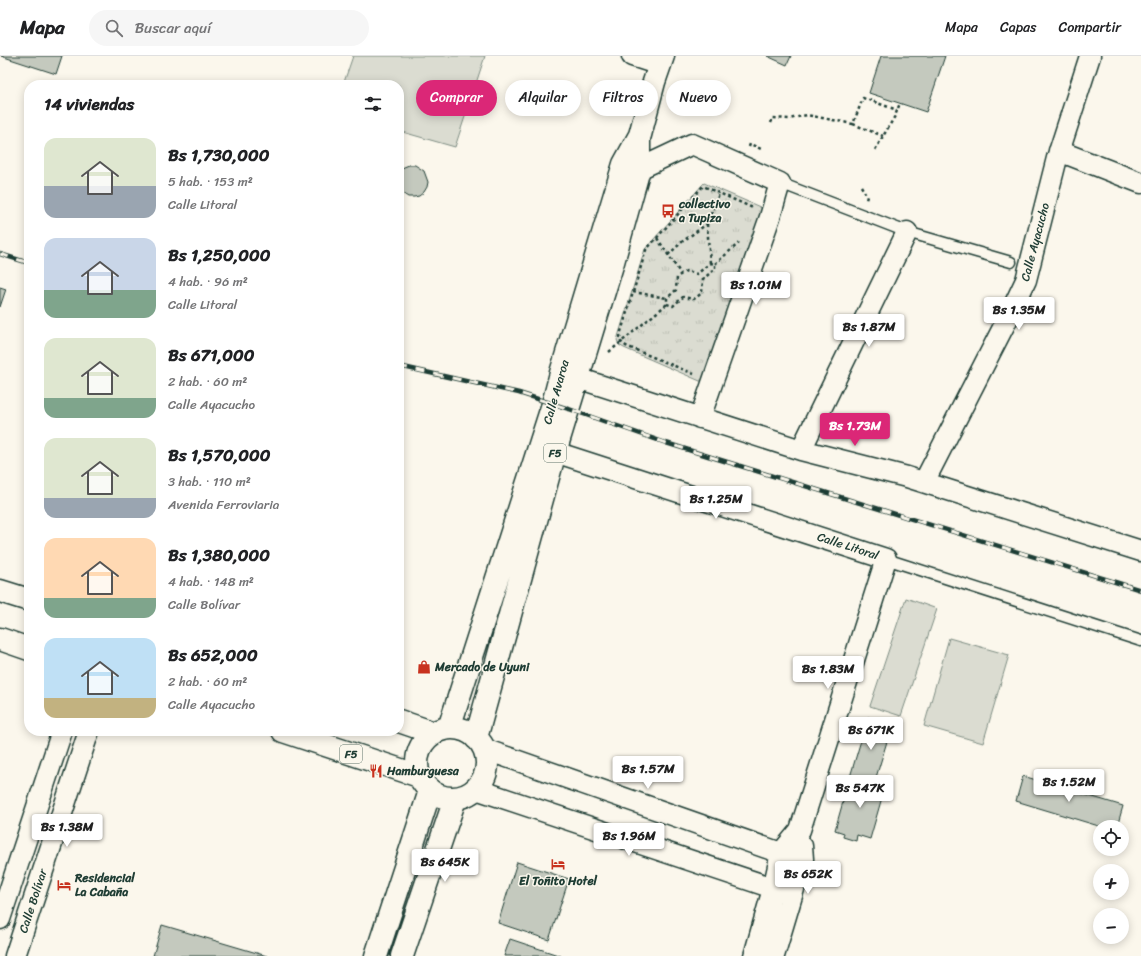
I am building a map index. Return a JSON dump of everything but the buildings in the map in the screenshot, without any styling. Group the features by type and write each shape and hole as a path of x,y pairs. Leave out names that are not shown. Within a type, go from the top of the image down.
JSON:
{"main road":[{"name":"Calle Avaroa","path":"480,743 556,452 570,375 632,166 661,60"},
{"name":"Calle Avaroa","path":"442,730 552,410 570,375"},
{"path":"0,591 24,598"},
{"path":"0,639 24,647"},
{"path":"404,722 442,730 464,730 480,743 487,760 486,771 483,781 476,789 466,796 455,799 437,796 424,783 416,766 417,756 426,739 442,730"},
{"name":"F5","path":"297,736 424,783"},
{"path":"376,956 424,783"},
{"path":"402,956 455,799"}],"street":[{"path":"632,56 661,60"},
{"name":"Calle Ayacucho","path":"924,482 1026,280 1058,154 1090,56"},
{"path":"632,166 692,144 780,183 770,217 700,418"},
{"path":"1058,154 1141,182"},
{"path":"801,450 907,232"},
{"path":"570,375 801,450 924,482 1141,551"},
{"name":"Calle Litoral","path":"556,452 886,559"},
{"path":"774,956 782,892 781,853 800,830 886,559"},
{"path":"0,919 60,736"},
{"name":"Calle Bolívar","path":"15,956 87,736"},
{"path":"480,743 781,853 803,859"},
{"path":"476,789 782,892"},
{"path":"754,956 782,892 803,859 800,830"}],"lane":[{"path":"780,183 907,232 1011,262"},
{"name":"Calle Litoral","path":"886,559 1141,641"}],"path":[{"path":"853,124 863,98 897,110"},
{"path":"875,150 895,116 900,103"},
{"path":"771,123 773,118 789,119 807,115 853,124 883,136"},
{"path":"703,186 646,250 620,335 621,342 626,346 713,382"},
{"path":"710,263 707,224 719,194"},
{"path":"668,255 683,241 707,224"},
{"path":"657,238 681,274"},
{"path":"667,304 667,298 676,290 677,277 686,271 697,274 710,263"},
{"path":"667,304 673,306 683,297 694,299 702,293 703,279 715,269 715,264 710,263"},
{"path":"633,292 667,298"},
{"path":"603,357 667,304"}],"green space":[{"path":"353,56 485,56 477,80 416,80 416,116 465,116 455,147 404,132 404,80 345,80"},
{"path":"704,183 760,207 763,210 706,381 700,381 624,348 619,345 617,340 645,249"},
{"path":"906,598 937,609 901,716 870,706"},
{"path":"949,638 1009,655 983,743 924,726"}],"railway":[{"path":"0,254 24,261"},
{"path":"404,367 519,393 666,443 1141,590"}],"place":[{"name":"collectivo a Tupiza","path":"668,211"},
{"name":"Mercado de Uyuni","path":"424,667"},
{"name":"Hamburguesa","path":"376,771"},
{"name":"El Toñito Hotel","path":"558,864"},
{"name":"Residencial La Cabaña","path":"64,885"}]}
